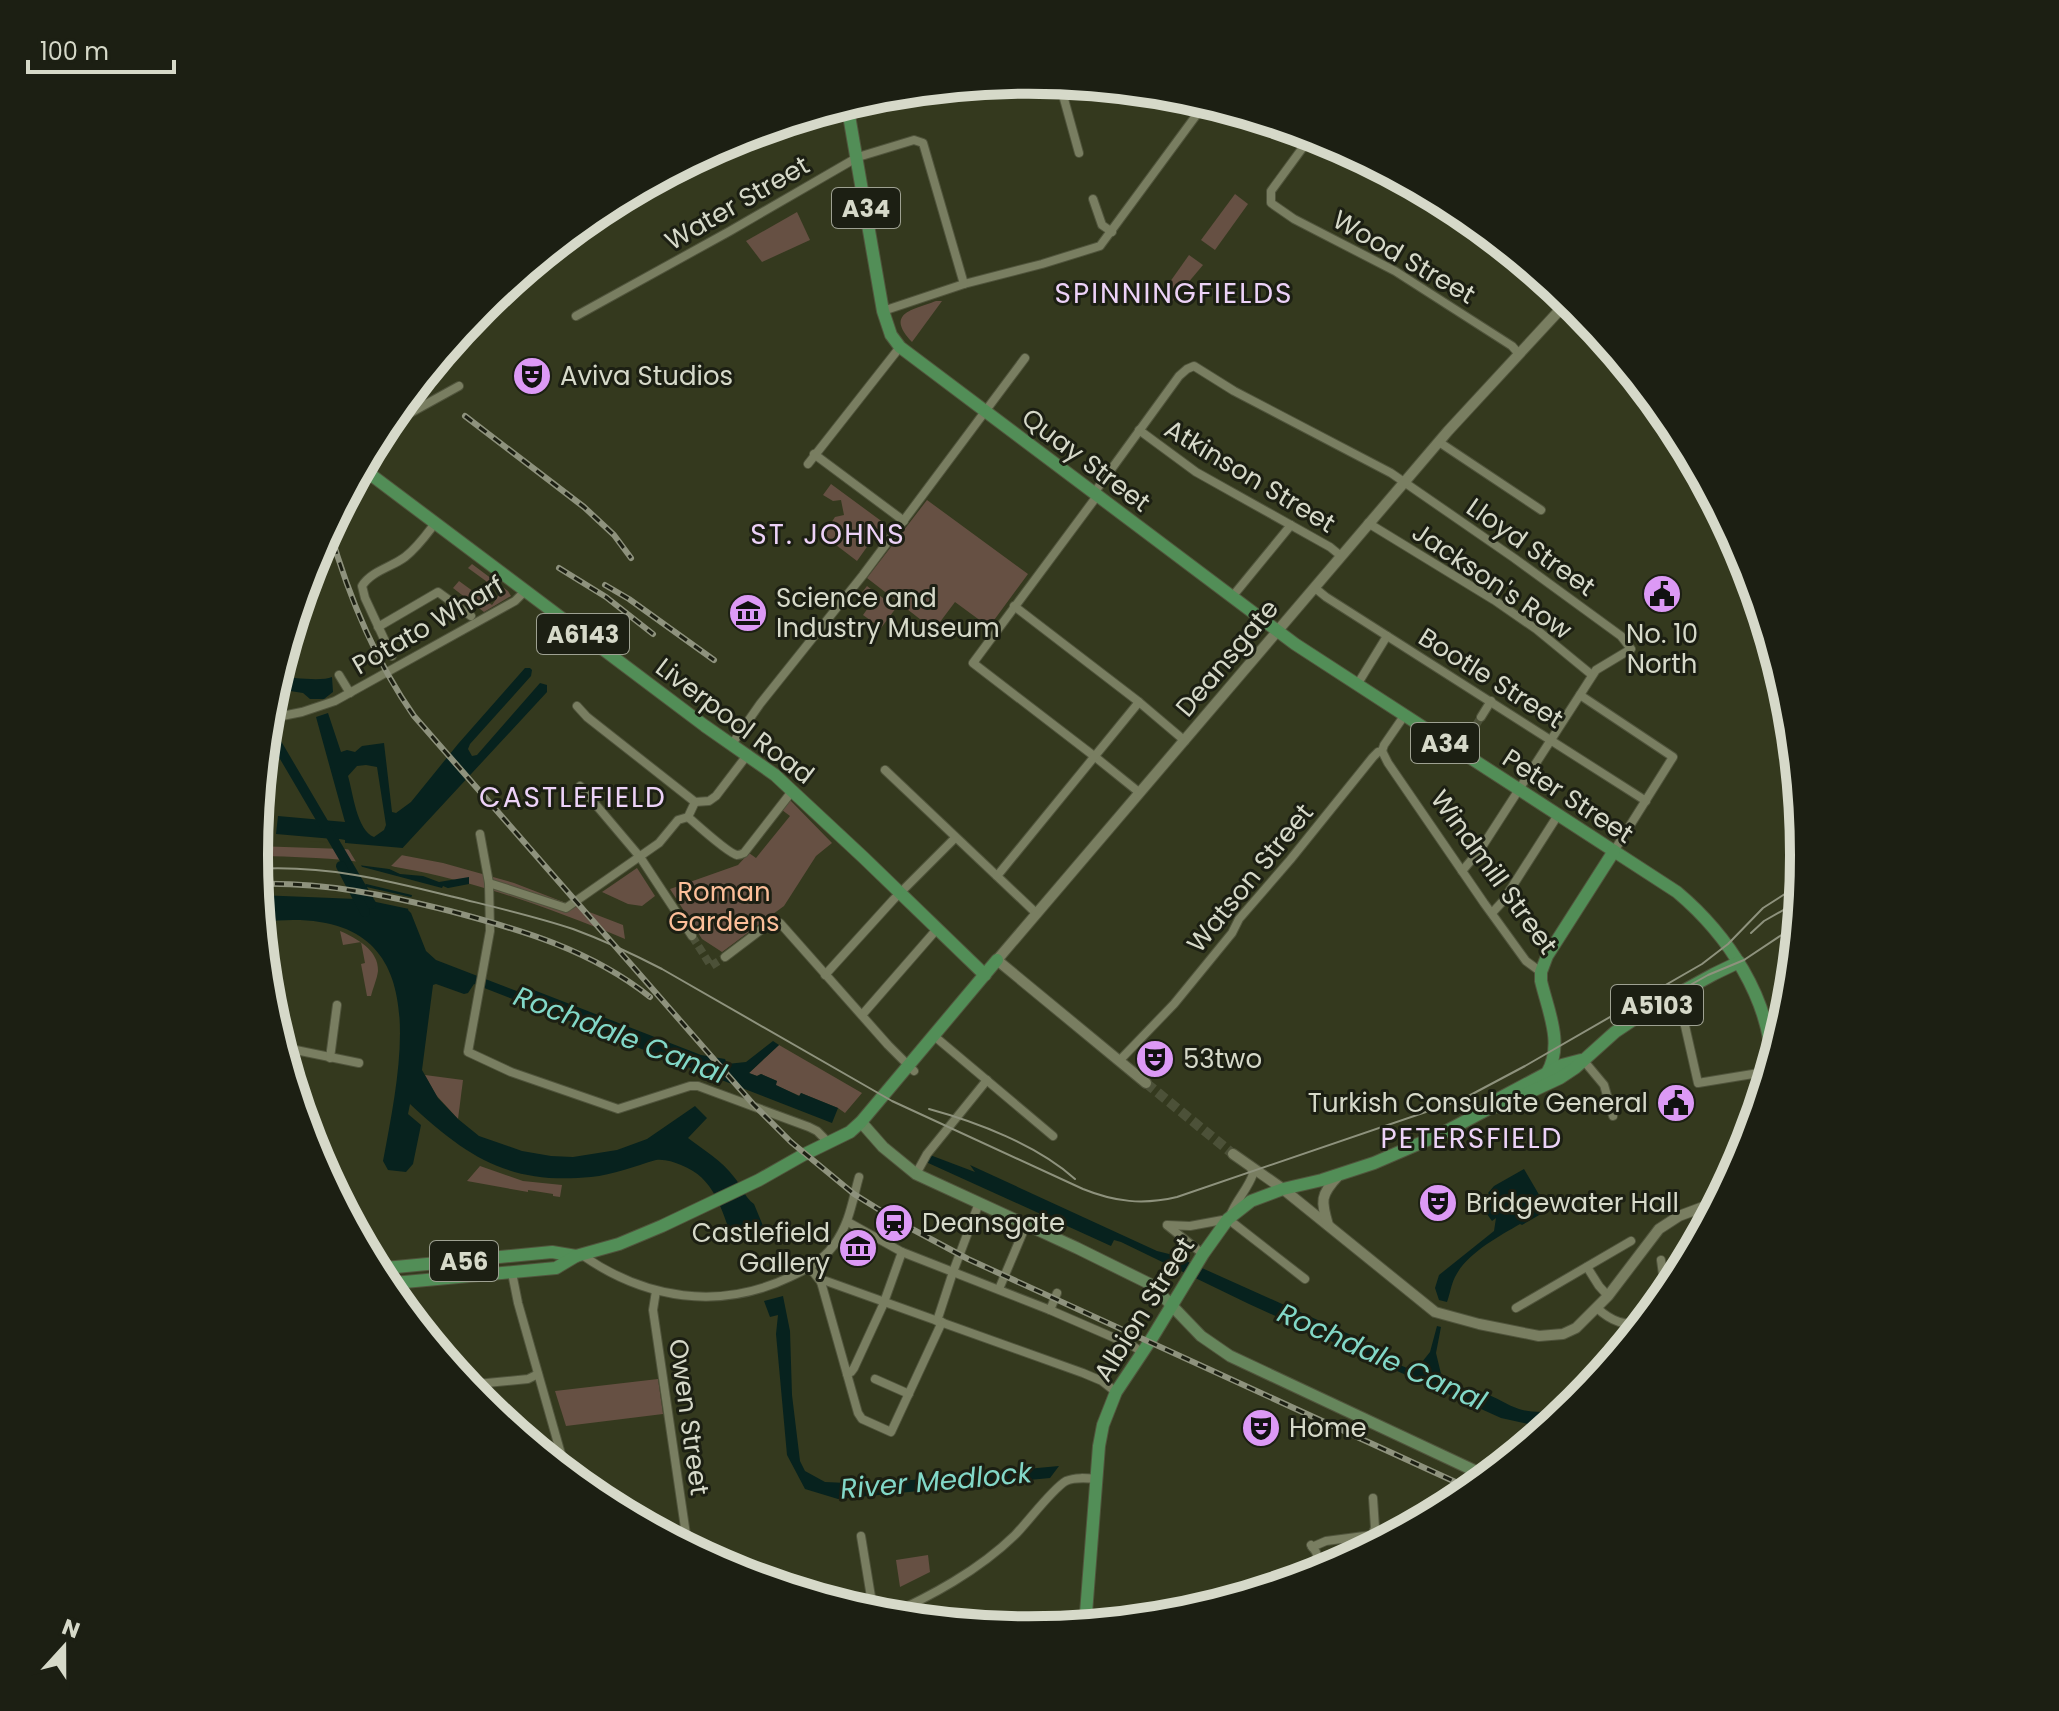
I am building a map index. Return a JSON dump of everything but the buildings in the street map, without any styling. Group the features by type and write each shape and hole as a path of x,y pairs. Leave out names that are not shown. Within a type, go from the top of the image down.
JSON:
{"main road":[{"name":"A34","path":"850,116 883,311"},
{"name":"Quay Street","path":"883,311 891,335 900,347 1277,631"},
{"name":"Liverpool Road","path":"370,474 793,790 985,975"},
{"name":"Peter Street","path":"1277,631 1677,892 1728,944 1739,962"},
{"path":"1541,972 1547,956 1614,851"},
{"name":"Deansgate","path":"861,1122 911,1068 933,1035 997,960"},
{"name":"A34","path":"1739,962 1769,1036"},
{"name":"A5103","path":"1283,1189 1340,1175 1385,1159 1560,1078 1615,1032 1645,1012 1739,962"},
{"name":"Windmill Street","path":"1541,972 1541,984 1555,1040 1551,1067 1547,1073"},
{"name":"A5103","path":"1490,1108 1497,1100 1547,1073 1574,1060 1584,1061"},
{"path":"861,1122 883,1147 916,1174 1152,1285 1201,1336 1230,1356 1477,1472"},
{"name":"A56","path":"399,1283 556,1268 579,1255 619,1244 662,1226 759,1180 850,1132 861,1122"},
{"name":"Albion Street","path":"1096,1479 1103,1425 1116,1392 1183,1285 1228,1219 1251,1201 1283,1189"},
{"name":"A56","path":"389,1268 552,1252 579,1255"},
{"name":"A5103","path":"1086,1614 1096,1479"}],"street":[{"path":"1067,96 1065,98 1079,153"},
{"path":"883,311 964,284 1100,246 1198,113"},
{"name":"Water Street","path":"576,316 858,157 913,140 923,143 964,284"},
{"name":"Wood Street","path":"1304,146 1271,191 1274,206 1395,271 1512,346 1519,354"},
{"path":"1093,199 1102,225 1112,232"},
{"name":"Deansgate","path":"997,960 1403,482 1560,310"},
{"path":"808,464 900,347"},
{"path":"732,744 1025,358"},
{"name":"Lloyd Street","path":"1139,430 1187,369 1194,366 1202,369 1234,391 1391,473 1621,636 1631,649 1600,666 1592,675"},
{"path":"410,413 459,386"},
{"path":"1139,430 1096,495 973,663 1140,793"},
{"name":"Atkinson Street","path":"1139,430 1196,472 1341,556"},
{"path":"1439,442 1541,510"},
{"path":"814,454 904,521"},
{"path":"392,656 362,590 364,583 409,554 436,522"},
{"name":"Jackson's Row","path":"1368,523 1526,621 1592,675"},
{"path":"1232,597 1291,525"},
{"name":"Bootle Street","path":"1315,588 1646,801"},
{"name":"Potato Wharf","path":"282,716 326,705 350,693 515,601 525,591"},
{"path":"378,627 438,592 471,616"},
{"path":"1014,606 1185,741"},
{"path":"1357,685 1387,636"},
{"name":"Potato Wharf","path":"339,675 350,693"},
{"path":"1462,871 1480,850 1592,675"},
{"path":"1580,695 1673,757 1614,851"},
{"path":"1481,717 1491,701"},
{"path":"997,876 1139,702"},
{"path":"577,706 695,802 709,801 716,796 748,754"},
{"name":"Watson Street","path":"1119,1061 1174,1004 1232,933 1239,919 1373,757 1382,751 1404,716"},
{"path":"1459,752 1469,736"},
{"name":"Windmill Street","path":"1382,751 1526,961 1541,972"},
{"path":"885,770 1037,914"},
{"path":"580,786 640,857 692,936"},
{"path":"688,817 724,847 740,855 793,790"},
{"path":"489,883 566,908 659,843 678,820 688,817 695,802"},
{"path":"1492,913 1503,901 1558,815"},
{"path":"480,834 489,883 490,931 468,1052 494,1065 618,1109 698,1086 809,1127 829,1143"},
{"path":"825,975 955,838"},
{"path":"725,957 770,923 783,925 911,1068"},
{"path":"862,1015 937,929"},
{"path":"997,960 1146,1083"},
{"path":"1675,995 1698,1083 1760,1069"},
{"path":"330,1058 337,1005"},
{"path":"933,1035 1053,1136"},
{"path":"293,1050 359,1063"},
{"path":"1584,1061 1604,1085 1613,1116"},
{"path":"916,1174 927,1154 987,1080"},
{"path":"1233,1154 1283,1189 1435,1312 1526,1334 1549,1336 1576,1328 1608,1296 1659,1229 1679,1216 1704,1207"},
{"name":"Albion Street","path":"1228,1219 1251,1180 1251,1168"},
{"path":"1328,1225 1323,1198 1340,1175"},
{"path":"579,1255 608,1272 656,1291 696,1297 720,1296 773,1285 810,1268 833,1246 848,1222 859,1177"},
{"path":"810,1268 821,1282 858,1413 862,1419 891,1432 939,1322 953,1272 979,1203"},
{"path":"1203,1254 1167,1225 1190,1226 1228,1219 1305,1279"},
{"path":"848,1222 902,1252 1050,1310 1143,1353"},
{"path":"999,1289 1026,1225"},
{"path":"1516,1308 1631,1241"},
{"path":"847,1374 854,1368 885,1301 902,1252"},
{"path":"1661,1260 1658,1272 1661,1282"},
{"path":"1587,1267 1608,1296"},
{"path":"512,1273 562,1456"},
{"path":"821,1282 885,1301 1096,1378 1116,1392"},
{"name":"Owen Street","path":"656,1291 653,1310 686,1534"},
{"path":"1050,1310 1057,1293"},
{"path":"1597,1308 1620,1323 1629,1325"},
{"path":"481,1384 528,1379 538,1374"},
{"path":"875,1379 909,1394"},
{"path":"907,1606 968,1572 1014,1536 1065,1482 1078,1478 1096,1479"},
{"path":"1372,1535 1375,1528 1373,1498"},
{"path":"1318,1560 1311,1545 1372,1535"},
{"path":"861,1536 872,1600"}],"green space":[{"path":"1235,194 1248,204 1215,250 1201,240"},
{"path":"797,212 810,240 762,262 746,241"},
{"path":"1189,255 1203,265 1171,303 1160,296"},
{"path":"942,301 912,342 904,332 901,319 911,310"},
{"path":"831,484 884,523 857,561 823,535 835,517 844,515 841,500 833,501 823,495"},
{"path":"927,500 1028,574 989,627 955,602 934,630 867,578"},
{"path":"472,564 511,596 484,612 453,588 459,581 492,605 501,592 468,568"},
{"path":"867,586 896,608 881,628 863,615 868,608 857,599"},
{"name":"Roman Gardens","path":"790,800 832,843 816,856 784,906 722,952 702,939 670,889 738,865 749,853 756,858 790,816 782,810"},
{"path":"268,846 344,849 443,863 514,883 623,925 625,939 511,896 436,875 357,861 268,857"},
{"path":"637,868 655,896 642,906 628,904 602,892"},
{"path":"340,931 353,937 360,942 343,945"},
{"path":"361,943 371,951 377,964 371,996 367,996"},
{"path":"779,1045 862,1093 845,1113 775,1085 777,1081 761,1074 749,1073"},
{"path":"425,1075 463,1080 458,1119 436,1095"},
{"path":"480,1166 523,1181 562,1185 560,1197 467,1181"},
{"path":"658,1379 663,1414 566,1426 555,1391"},
{"path":"928,1555 930,1572 900,1587 896,1560"}],"water":[{"name":"Rochdale Canal","path":"525,668 532,670 531,676 470,744 468,749 472,756 477,755 540,683 547,685 547,692 385,867 400,874 423,876 439,882 469,877 469,884 412,895 408,910 426,951 436,960 522,993 526,987 701,1055 725,1059 727,1064 746,1062 773,1041 779,1045 749,1073 761,1074 799,1096 801,1093 838,1108 832,1123 474,984 464,994 433,985 422,1070 438,1098 479,1136 522,1151 551,1156 573,1157 617,1150 647,1139 695,1106 707,1118 688,1138 734,1177 754,1204 768,1238 750,1245 746,1237 733,1240 709,1186 681,1165 656,1160 591,1177 536,1176 513,1171 491,1163 451,1139 410,1104 408,1114 421,1125 413,1164 406,1172 388,1170 383,1161 398,1072 400,1029 396,990 382,958 357,934 317,921 272,922 270,895 357,899 361,902 364,894 364,872 345,840 276,834 278,816 345,822 316,717 328,713 341,752 355,752 362,746 384,743 392,812 396,813 411,802","holes":["357,766 377,767 386,825 374,837 363,827 348,776"]},
{"path":"332,677 333,692 324,699 310,699 303,693 287,690 290,678"},
{"path":"930,1155 975,1172 970,1165 1362,1340 1363,1345 1380,1351 1381,1357 1414,1371 1430,1352 1437,1326 1441,1327 1436,1353 1442,1378 1525,1411 1550,1411 1536,1424 1501,1418 1249,1304 1121,1242 1114,1240 1111,1246 926,1162"},
{"path":"1524,1169 1548,1210 1502,1234 1475,1253 1460,1268 1447,1302 1439,1300 1435,1288 1439,1275 1494,1231 1496,1218 1492,1221 1484,1210 1493,1198 1488,1193 1494,1186"},
{"name":"River Medlock","path":"783,1296 790,1331 792,1395 800,1461 805,1471 825,1482 869,1484 1059,1466 1050,1478 838,1499 805,1489 787,1455 776,1334 778,1315 770,1317 764,1301"}],"pier":[{"path":"339,839 345,840 345,843 403,848 406,851 391,866 406,871 405,874 397,870 358,865 347,847 341,844 309,841 338,842"},
{"path":"359,866 457,892 420,897 362,883"},
{"path":"362,886 415,898 414,910 357,898 277,892 360,896"}],"waterway":[{"path":"277,744 371,904"},
{"path":"341,866 365,912"}],"tunnel":[{"path":"1469,736 1481,717"},
{"path":"692,936 711,966 725,957"},
{"path":"1146,1083 1233,1154"}],"tram line":[{"path":"269,868 307,869 380,880 573,929 662,969 892,1101 1083,1189 1106,1197 1141,1201 1177,1197 1461,1100 1702,964 1728,944 1763,908 1790,891"},
{"path":"1751,933 1764,921 1789,907"},
{"path":"1621,1024 1708,975 1744,960 1786,932"},
{"path":"929,1109 1025,1145 1075,1179"}],"railway":[{"path":"465,416 584,507 614,535 631,558"},
{"path":"335,546 364,626 414,716 753,1104 791,1142 854,1194 968,1259 1460,1484"},
{"path":"559,568 606,597 653,634"},
{"path":"605,585 714,660"},
{"path":"269,884 354,891 477,918 580,954 650,997"}],"place":[{"name":"Aviva Studios","path":"532,376"},
{"name":"No. 10 North","path":"1662,594"},
{"name":"Science and Industry Museum","path":"748,613"},
{"name":"53two","path":"1155,1059"},
{"name":"Turkish Consulate General","path":"1676,1103"},
{"name":"Bridgewater Hall","path":"1438,1203"},
{"name":"Deansgate","path":"894,1223"},
{"name":"Castlefield Gallery","path":"858,1248"},
{"name":"Home","path":"1261,1428"}],"district":[{"name":"SPINNINGFIELDS","path":"1174,293"},
{"name":"ST. JOHNS","path":"828,534"},
{"name":"CASTLEFIELD","path":"573,797"},
{"name":"PETERSFIELD","path":"1472,1138"}]}
